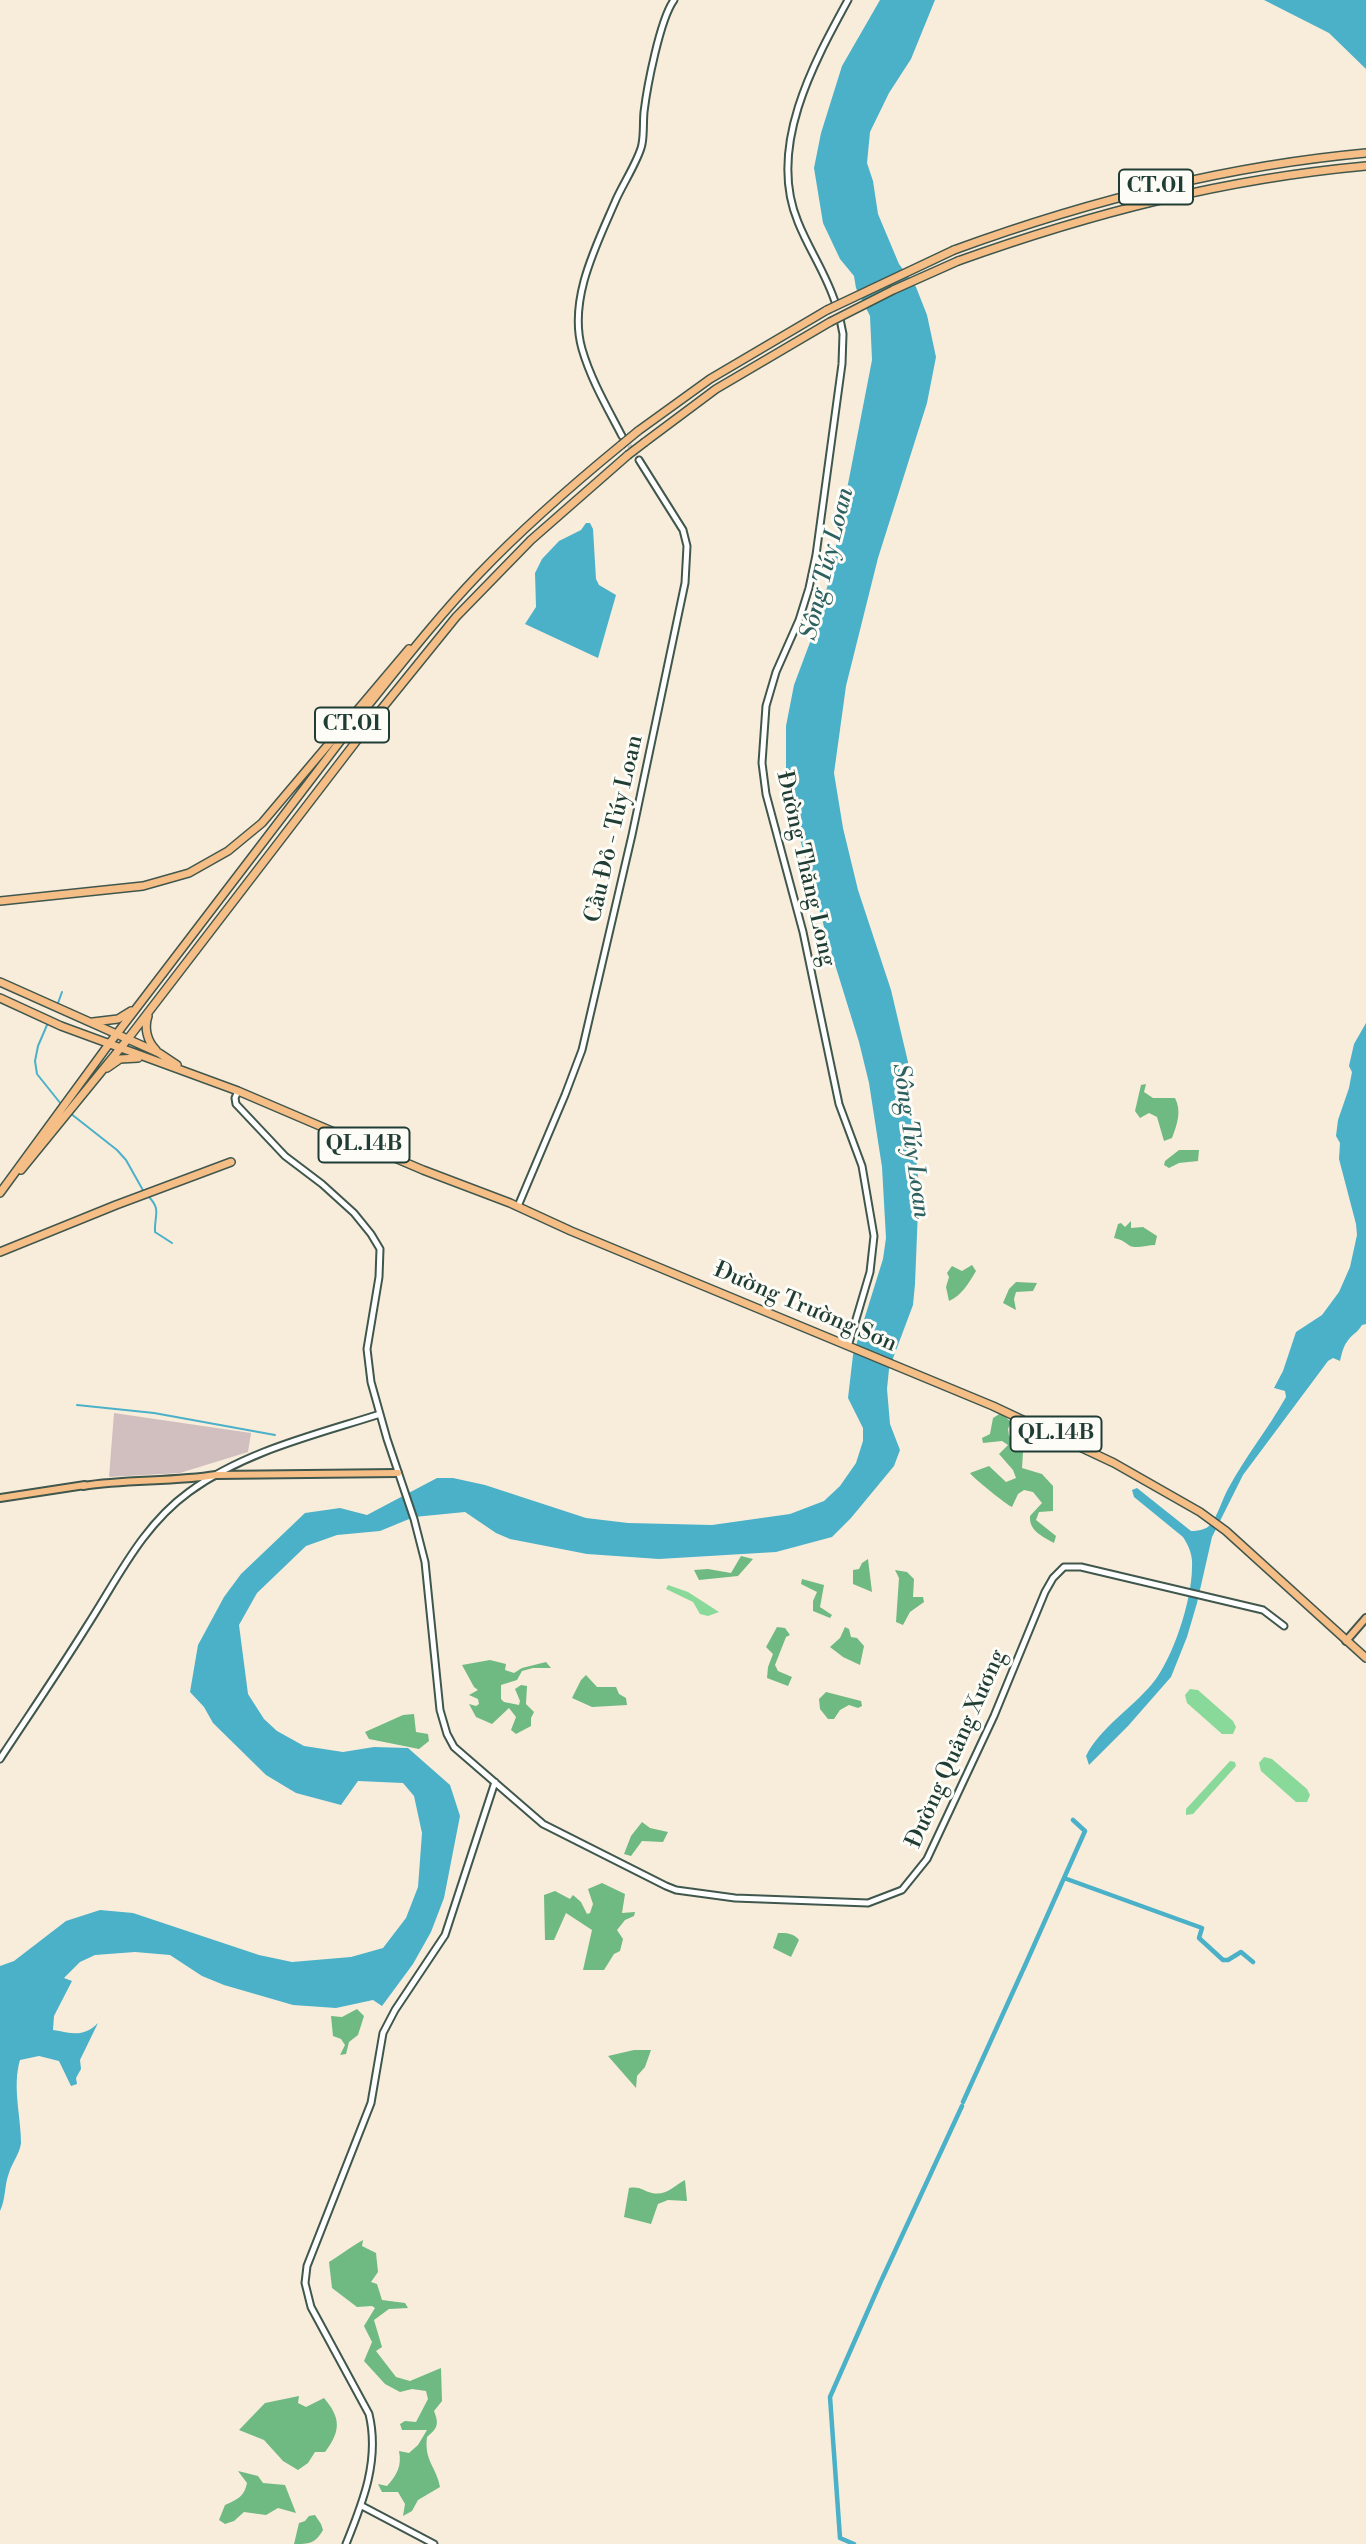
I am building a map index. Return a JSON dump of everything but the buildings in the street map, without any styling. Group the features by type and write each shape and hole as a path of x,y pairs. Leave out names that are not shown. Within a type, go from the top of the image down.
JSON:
{"highway":[{"name":"CT.01","path":"116,1035 361,714 446,611 522,532 621,445 710,379 768,343 888,279 954,250 1030,222 1130,193 1242,169 1366,153"},
{"name":"CT.01","path":"127,1040 370,722 456,617 531,540 628,455 716,389 830,322 893,290 958,261 1034,234 1133,205 1242,182 1366,166"},
{"path":"0,901 143,886 189,873 228,851 262,823 363,700 446,611"},
{"name":"Đường Trường Sơn","path":"0,982 159,1053 184,1070"},
{"path":"68,1013 98,1023 127,1016 154,984"},
{"path":"159,1053 152,1045 146,1025 147,1017 164,992"},
{"name":"Đường Trường Sơn","path":"0,998 61,1026 238,1091 423,1170 492,1195 1077,1444 1200,1512 1226,1531 1366,1658"},
{"path":"70,1103 116,1035"},
{"path":"84,1090 127,1040"},
{"path":"0,1193 15,1177 59,1116 102,1072 120,1059 155,1062"},
{"path":"0,1252 229,1163"}],"main road":[{"path":"83,1486 187,1480 216,1475 398,1473"},
{"path":"0,1498 105,1483"},
{"path":"1346,1641 1366,1618"}],"street":[{"path":"622,436 596,388 582,348 579,328 580,295 599,239 642,147 644,111 662,30 674,0"},
{"path":"836,305 831,289 797,221 790,196 788,148 793,119 848,0"},
{"name":"Đường Thăng Long","path":"840,319 843,334 842,364 816,555 799,621 776,672 766,706 762,763 773,825 803,932 839,1104 862,1166 874,1236 870,1272 845,1343"},
{"name":"Cầu Đỏ - Túy Loan","path":"514,1205 565,1095 582,1050 632,835 685,583 687,546 682,530 639,460"},
{"path":"238,1091 236,1104 268,1139 354,1213 376,1240 380,1250 379,1278 367,1349 371,1381 398,1473"},
{"path":"0,1759 88,1625 138,1542 165,1510 230,1466 380,1414"},
{"name":"Đường Quảng Xương","path":"398,1473 414,1519 426,1571 440,1710 444,1727 454,1747 543,1824 676,1890 735,1898 827,1903 876,1901 902,1890 927,1859 993,1716 1045,1592 1064,1567 1081,1567 1263,1609 1284,1626"},
{"path":"346,2544 362,2506 371,2469 372,2425 369,2413 311,2307 305,2283 307,2266 371,2104 383,2033 394,2010 446,1936 495,1782"},
{"path":"362,2506 434,2544"}],"shaded area":[{"path":"114,1413 251,1433 248,1452 180,1473 109,1477"}],"green space":[{"path":"1146,1084 1144,1092 1153,1098 1175,1098 1178,1113 1172,1138 1164,1141 1157,1117 1149,1113 1140,1118 1135,1111 1141,1085"},
{"path":"1179,1150 1199,1150 1198,1161 1179,1163 1169,1168 1164,1165 1165,1161"},
{"path":"1131,1221 1131,1228 1143,1227 1157,1236 1155,1245 1133,1247 1114,1238 1118,1224 1121,1223 1125,1227"},
{"path":"972,1265 976,1271 971,1280 949,1301 947,1273 952,1266 962,1271"},
{"path":"1016,1282 1037,1283 1033,1291 1016,1292 1016,1310 1003,1303 1009,1289"},
{"path":"1001,1413 1011,1422 1009,1436 1026,1446 1022,1468 1042,1474 1053,1486 1053,1511 1039,1512 1036,1520 1056,1536 1054,1543 1032,1526 1030,1516 1042,1503 1033,1492 1024,1490 1018,1494 1012,1507 970,1473 989,1466 1006,1482 1016,1478 1013,1470 999,1454 1008,1445 1002,1441 983,1443 982,1438 990,1434 993,1418"},
{"path":"741,1556 753,1559 738,1576 699,1580 694,1570 708,1569 731,1573"},
{"path":"868,1559 872,1592 853,1584 853,1570 859,1569"},
{"path":"895,1570 907,1572 914,1579 913,1597 923,1597 924,1602 910,1612 903,1625 896,1622 899,1578"},
{"path":"802,1579 824,1585 820,1607 832,1615 830,1618 813,1611 817,1592 801,1584"},
{"path":"668,1585 688,1592 719,1612 708,1616 700,1614 693,1602 666,1589"},
{"path":"777,1627 785,1628 790,1635 786,1637 775,1665 778,1671 792,1677 788,1686 767,1678 773,1654 766,1647"},
{"path":"845,1627 849,1629 851,1637 857,1638 864,1646 860,1665 830,1647 840,1638"},
{"path":"490,1660 506,1664 505,1670 514,1673 522,1668 546,1662 551,1668 522,1671 517,1680 501,1685 501,1699 519,1705 515,1689 521,1685 527,1686 526,1704 534,1712 531,1726 516,1734 511,1730 516,1717 509,1708 492,1724 476,1717 469,1704 479,1704 478,1699 469,1695 478,1690 462,1665"},
{"path":"586,1675 597,1687 616,1687 619,1694 626,1698 627,1705 592,1707 572,1698"},
{"path":"1190,1689 1198,1690 1233,1721 1236,1727 1233,1734 1222,1734 1187,1703 1185,1695"},
{"path":"826,1692 861,1701 862,1706 858,1708 849,1705 840,1710 834,1719 828,1719 820,1709 819,1699"},
{"path":"414,1714 416,1732 428,1734 429,1741 419,1749 369,1739 365,1732 403,1715"},
{"path":"1264,1757 1272,1759 1307,1789 1310,1795 1307,1802 1296,1802 1261,1771 1259,1763"},
{"path":"1230,1761 1235,1762 1236,1766 1193,1814 1186,1815 1186,1809"},
{"path":"642,1822 650,1828 668,1832 663,1842 642,1841 631,1856 624,1854 631,1836"},
{"path":"602,1883 625,1894 622,1913 635,1912 634,1916 625,1920 617,1930 623,1939 620,1951 614,1954 604,1970 583,1970 592,1930 566,1913 554,1940 545,1940 544,1895 555,1891 570,1899 573,1895 581,1902 587,1914 593,1904 588,1889"},
{"path":"778,1933 787,1933 799,1940 791,1957 773,1948"},
{"path":"357,2009 364,2016 358,2035 349,2042 346,2054 340,2055 345,2045 341,2039 333,2036 331,2016 342,2017"},
{"path":"634,2050 651,2050 645,2067 637,2076 636,2088 608,2056"},
{"path":"685,2180 687,2201 668,2200 658,2204 651,2224 624,2217 629,2188 662,2193"},
{"path":"363,2240 362,2246 376,2253 378,2272 371,2282 377,2284 382,2300 405,2303 408,2308 389,2309 374,2320 382,2347 376,2351 396,2377 410,2381 441,2368 442,2401 434,2411 436,2426 427,2437 429,2458 440,2487 418,2500 412,2511 403,2516 405,2504 398,2492 382,2492 378,2484 387,2486 398,2470 399,2451 409,2453 418,2445 427,2430 402,2430 400,2424 405,2421 416,2422 428,2399 426,2391 412,2389 400,2392 385,2384 364,2361 372,2342 364,2326 375,2308 357,2307 332,2288 329,2262"},
{"path":"299,2396 298,2403 306,2407 324,2398 334,2412 337,2425 334,2438 325,2452 315,2452 308,2463 298,2470 283,2461 264,2440 239,2430 265,2403"},
{"path":"238,2471 258,2476 263,2483 285,2485 296,2513 278,2508 266,2515 244,2512 234,2521 225,2524 219,2520 225,2505 240,2497 246,2488 247,2483"},
{"path":"315,2515 323,2530 320,2535 311,2542 294,2544 299,2523"}],"water":[{"name":"Sông Túy Loan","path":"880,0 935,0 911,59 889,93 870,132 867,163 878,214 899,264 916,287 927,315 936,357 927,403 878,558 846,686 834,773 843,828 858,890 891,990 908,1062 908,1088 919,1185 913,1305 889,1369 887,1389 890,1424 900,1450 894,1466 832,1537 776,1552 659,1559 587,1554 510,1539 465,1512 414,1517 380,1531 337,1535 306,1546 257,1593 239,1625 248,1694 264,1719 277,1731 304,1746 343,1752 374,1747 408,1748 450,1785 460,1816 444,1898 431,1932 413,1964 382,2006 373,2000 336,2008 293,2005 224,1985 202,1976 170,1955 135,1952 95,1955 80,1962 64,1978 72,1981 54,2016 53,2030 82,2033 98,2023 80,2060 81,2069 76,2078 77,2084 71,2086 59,2061 39,2056 20,2060 17,2091 21,2143 7,2178 0,2211 0,1966 14,1961 66,1921 100,1910 133,1913 259,1955 292,1962 351,1957 383,1948 406,1918 418,1887 422,1833 414,1796 403,1783 358,1781 341,1805 296,1793 266,1775 213,1723 204,1707 190,1692 198,1645 224,1597 241,1574 305,1513 340,1508 367,1515 437,1478 453,1478 485,1485 586,1518 628,1523 712,1525 790,1514 824,1501 840,1486 856,1463 863,1441 863,1428 848,1398 853,1355 883,1259 886,1238 882,1167 869,1083 859,1042 829,945 786,780 786,726 794,685 815,629 830,577 872,360 870,316 856,288 854,276 840,259 823,223 814,168 821,133 842,66"},
{"path":"1264,0 1366,0 1366,69 1329,33"},
{"path":"586,523 590,523 593,529 596,579 599,585 616,595 598,658 525,624 536,607 535,573 542,559 559,541 581,530"},
{"path":"1366,1023 1366,1324 1347,1342 1340,1361 1333,1358 1328,1361 1243,1475 1212,1537 1197,1603 1171,1677 1089,1765 1086,1756 1099,1736 1144,1693 1160,1673 1174,1645 1189,1596 1192,1563 1189,1548 1183,1537 1134,1497 1132,1490 1137,1488 1191,1531 1204,1529 1211,1524 1235,1477 1286,1397 1285,1391 1274,1388 1283,1371 1296,1332 1322,1315 1339,1292 1350,1267 1357,1235 1356,1224 1339,1159 1340,1143 1336,1136 1338,1120 1349,1088 1352,1072 1349,1066 1354,1044"}],"waterway":[{"path":"58,1003 62,992"},
{"path":"47,1025 38,1046 35,1061 37,1074 61,1104"},
{"path":"70,1113 117,1150 126,1160 144,1192"},
{"path":"148,1196 156,1209 155,1232 172,1243"},
{"path":"77,1405 154,1413 275,1435"},
{"path":"1023,1970 1085,1831 1073,1820"},
{"path":"1064,1878 1202,1928 1199,1938 1223,1960 1241,1952 1253,1962"},
{"path":"963,2102 1022,1972"},
{"path":"882,2279 962,2106"},
{"path":"854,2544 840,2538 830,2397 881,2281"}],"tunnel":[{"path":"625,439 639,460"}]}
